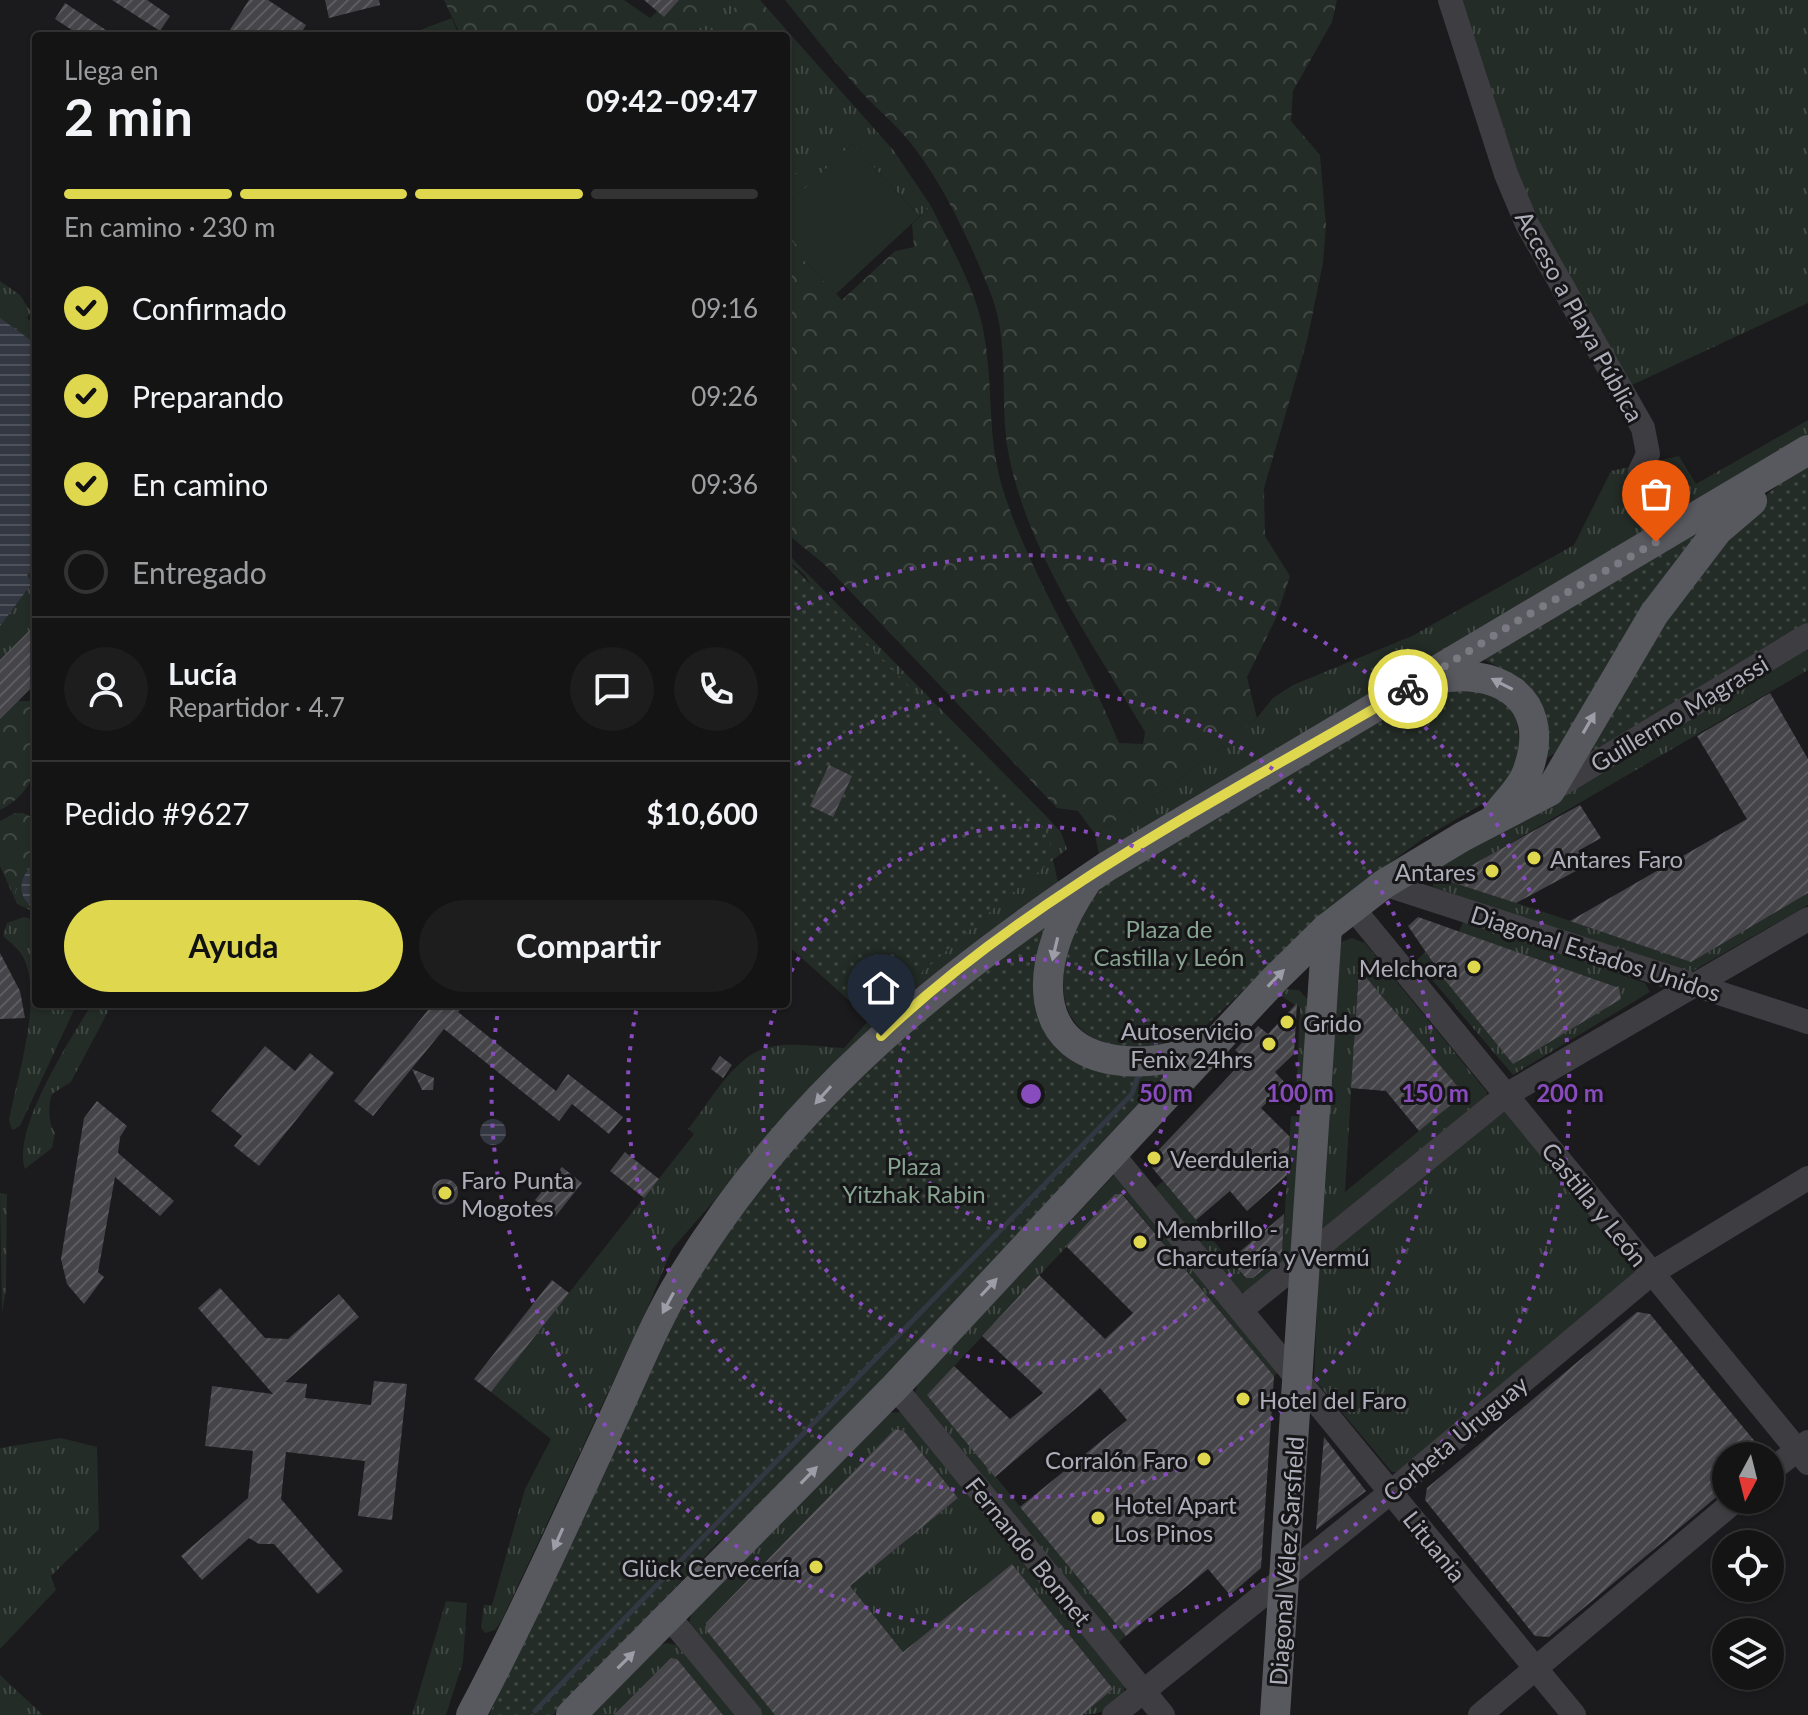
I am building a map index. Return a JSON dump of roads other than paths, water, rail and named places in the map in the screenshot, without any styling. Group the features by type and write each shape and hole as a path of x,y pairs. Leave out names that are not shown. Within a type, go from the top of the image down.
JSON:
{"main road":[{"path":"471,1715 542,1574 656,1325 679,1283 729,1207 842,1073 901,1018 1028,918 1088,879 1519,620 1808,451"},
{"path":"571,1715 895,1387 1327,928 1384,884 1550,791 1654,614 1688,567 1718,530 1808,451"},
{"path":"1418,683 1450,675 1483,676 1514,690 1524,703 1533,734 1529,769 1492,821"},
{"path":"1088,879 1060,927 1048,984 1049,1002 1064,1032 1089,1052 1139,1064 1189,1054 1223,1035"},
{"name":"Diagonal Vélez Sarsfield","path":"1275,1715 1327,928"}],"street":[{"name":"Acceso a Playa Pública","path":"1450,0 1506,174 1527,224 1556,282 1643,428 1648,454 1640,471 1656,542"},
{"name":"Guillermo Magrassi","path":"1550,791 1808,635"},
{"name":"Diagonal Estados Unidos","path":"1384,884 1808,1022"},
{"name":"Castilla y León","path":"1352,907 1652,1273 1804,1451"},
{"path":"1241,1310 1506,1095 1808,919"},
{"name":"Lituania","path":"1113,1155 1574,1715"},
{"name":"Corbeta Uruguay","path":"1114,1715 1391,1492 1652,1273 1808,1178"},
{"name":"Fernando Bonnet","path":"895,1387 1163,1715"},
{"path":"1784,1463 1804,1451"},
{"path":"1480,1715 1719,1514"},
{"path":"669,1617 750,1715"}],"waterway":[{"path":"535,1711 1132,1094 1138,1076"}],"place":[{"name":"Antares Faro","path":"1534,858"},
{"name":"Antares","path":"1492,871"},
{"name":"Melchora","path":"1474,967"},
{"name":"Grido","path":"1287,1022"},
{"name":"Autoservicio Fenix 24hrs","path":"1269,1044"},
{"name":"Veerduleria","path":"1154,1158"},
{"name":"Faro Punta Mogotes","path":"445,1193"},
{"name":"Membrillo - Charcutería y Vermú","path":"1140,1242"},
{"name":"Hotel del Faro","path":"1243,1399"},
{"name":"Corralón Faro","path":"1204,1459"},
{"name":"Hotel Apart Los Pinos","path":"1098,1518"},
{"name":"Glück Cervecería","path":"816,1567"}],"park label":[{"name":"Plaza de Castilla y León","path":"1169,942"},
{"name":"Plaza Yitzhak Rabin","path":"914,1179"}]}
